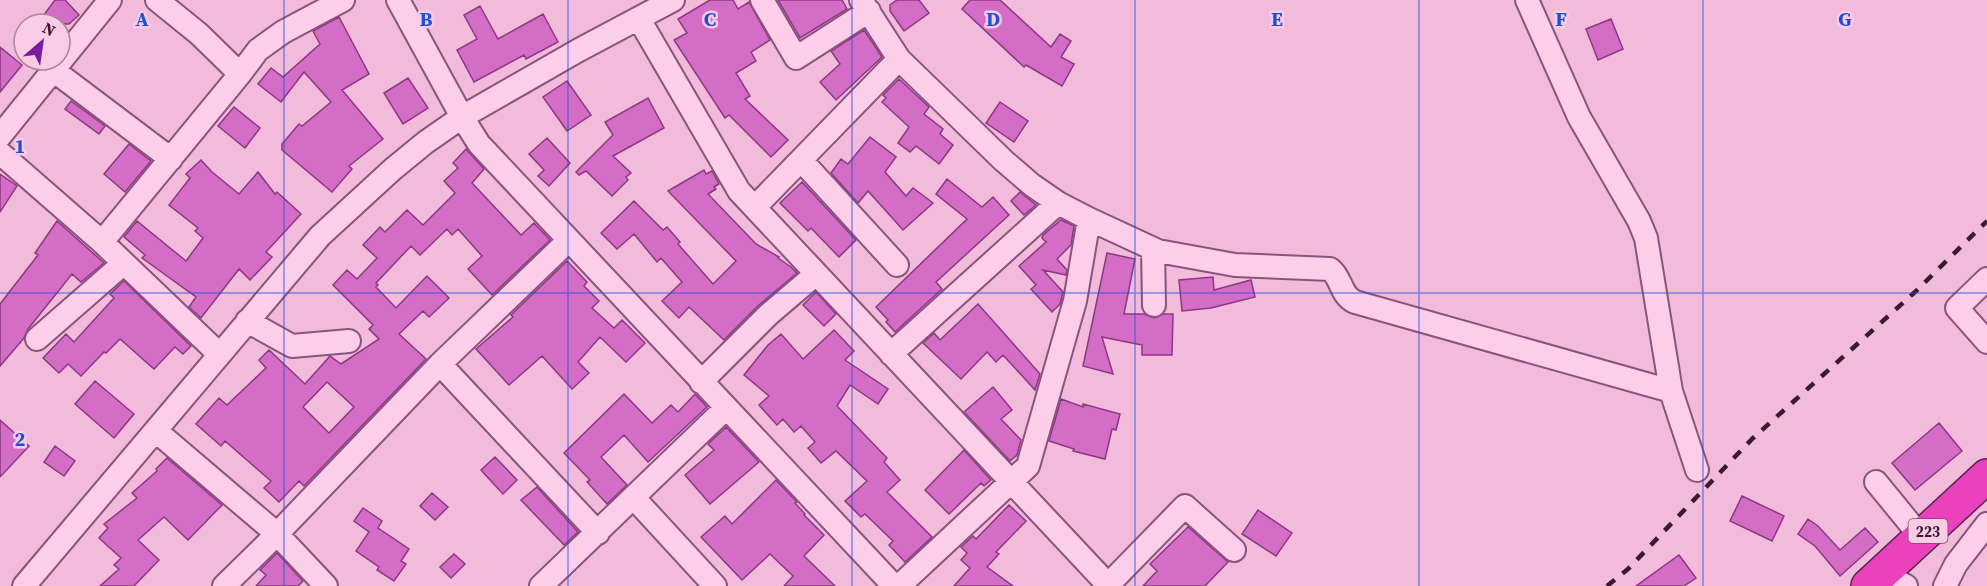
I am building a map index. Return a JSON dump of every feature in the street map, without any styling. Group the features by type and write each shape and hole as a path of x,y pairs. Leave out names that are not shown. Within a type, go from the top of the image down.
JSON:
{"highway":[{"name":"223","path":"1885,582 1922,537 1987,476"}],"street":[{"path":"72,47 110,0"},
{"path":"157,0 199,34 240,74"},
{"path":"102,242 258,50 283,32 343,0"},
{"path":"398,0 479,144 894,586"},
{"path":"24,586 320,236 393,169 462,117 579,50 673,0"},
{"path":"762,0 796,58 865,6 899,59 1004,161 1032,185 1058,203 1153,249 1235,265 1330,269 1334,272 1345,295 1355,302 1671,391"},
{"path":"1527,0 1579,117 1639,221 1646,238 1671,391 1696,470"},
{"path":"639,19 739,191 1108,585 1185,506 1234,550"},
{"path":"755,207 899,59"},
{"path":"0,136 51,72"},
{"path":"56,72 171,159"},
{"path":"0,153 102,242 219,354"},
{"path":"801,160 897,265"},
{"path":"891,354 1058,203"},
{"path":"899,586 1028,466 1076,301 1089,219"},
{"path":"224,586 440,364 568,241"},
{"path":"1153,249 1154,305"},
{"path":"37,339 123,263"},
{"path":"701,382 768,315 816,274"},
{"path":"1987,279 1957,308 1987,342"},
{"path":"247,321 292,346 349,341"},
{"path":"440,364 598,533"},
{"path":"546,584 726,408"},
{"path":"156,431 277,534 326,586"},
{"path":"1876,482 1922,537"},
{"path":"634,498 715,586"},
{"path":"1945,586 1956,564 1987,524"}],"building":[{"path":"55,0 65,0 79,15 72,21 72,12 46,12"},
{"path":"710,0 733,0 738,9 749,2 770,40 751,52 756,61 736,73 750,96 745,99 788,140 771,157 729,115 725,118 674,40 687,33 678,19"},
{"path":"778,0 842,0 847,9 800,38"},
{"path":"897,0 919,0 929,13 904,31 890,11 890,5"},
{"path":"970,0 1000,0 1051,47 1060,34 1071,41 1061,57 1074,64 1062,86 1026,65 1024,67 962,9"},
{"path":"480,6 498,39 543,14 558,42 526,59 524,55 474,82 457,50 477,39 464,15"},
{"path":"339,17 369,74 342,90 383,139 349,166 352,169 332,192 282,150 282,144 299,124 302,126 331,102 304,72 281,102 258,84 271,68 283,77 320,44 313,31"},
{"path":"1611,19 1623,49 1598,60 1586,29"},
{"path":"864,30 882,57 836,100 820,82 840,64 831,51"},
{"path":"0,47 12,57 12,72 16,72 0,92"},
{"path":"408,78 428,108 403,124 384,93"},
{"path":"899,79 929,107 924,114 943,129 940,134 953,145 939,164 916,146 910,152 898,143 909,127 882,102 886,98 883,95"},
{"path":"567,81 591,115 567,131 543,97"},
{"path":"648,98 664,128 613,156 631,173 626,177 628,180 612,196 586,171 579,175 576,172 613,135 605,122"},
{"path":"71,101 105,126 99,134 65,109"},
{"path":"1000,102 1028,121 1014,142 986,123"},
{"path":"234,107 260,128 245,148 218,126"},
{"path":"870,137 896,157 885,172 906,196 913,188 933,203 903,230 868,191 858,203 831,173 841,159 848,164"},
{"path":"547,138 570,163 549,186 538,176 544,170 529,154"},
{"path":"129,144 151,161 125,192 104,174"},
{"path":"466,149 484,169 472,183 521,235 534,223 550,240 492,295 468,269 482,256 458,229 452,235 447,229 420,255 411,246 376,283 378,285 376,287 396,308 427,276 449,298 429,317 423,311 399,334 426,359 304,486 299,481 279,502 264,488 271,481 225,441 221,446 196,424 219,398 227,405 266,368 259,360 269,350 305,384 330,356 341,364 379,339 369,329 373,325 333,285 347,270 357,279 377,258 363,245 380,227 385,232 407,210 423,225 455,193 444,181 458,168 453,163","holes":["327,382 354,407 329,433 303,407"]},
{"path":"201,160 239,194 258,172 275,194 277,192 301,214 266,252 272,257 250,280 239,269 201,318 189,307 196,297 142,258 145,255 124,237 137,221 186,261 203,238 195,231 198,228 169,205 190,178 186,174"},
{"path":"704,170 706,174 712,171 719,184 708,194 756,244 779,257 797,273 759,305 724,340 689,307 679,318 662,301 682,282 661,258 657,262 634,234 617,249 601,233 634,201 663,230 667,227 680,242 678,244 713,284 736,261 668,191"},
{"path":"0,174 17,186 0,212"},
{"path":"947,179 982,207 993,197 1009,215 936,282 942,289 895,332 876,307 967,219 936,194"},
{"path":"802,182 856,240 839,257 811,228 808,231 780,203"},
{"path":"1020,192 1036,205 1024,215 1011,201"},
{"path":"1061,220 1074,226 1071,245 1057,259 1067,270 1066,275 1043,270 1063,292 1060,304 1052,312 1031,289 1036,285 1019,266 1046,242 1042,238 1043,235"},
{"path":"57,221 104,263 81,282 72,274 0,366 0,304 38,255 35,253"},
{"path":"1107,253 1135,259 1124,314 1144,314 1154,318 1163,314 1173,314 1172,355 1142,355 1142,345 1102,337 1113,374 1083,366"},
{"path":"567,261 587,282 584,286 599,301 592,308 614,328 622,320 645,343 626,362 600,337 578,362 589,373 572,389 542,356 509,385 476,349 513,317 511,315"},
{"path":"1213,277 1214,290 1251,280 1255,297 1211,308 1182,311 1179,280"},
{"path":"124,281 191,346 183,354 175,347 154,369 120,339 81,376 68,364 59,373 43,358 66,334 74,342 114,298 110,294"},
{"path":"816,292 836,314 824,326 803,305"},
{"path":"978,304 1040,374 1035,390 1003,355 996,362 987,352 961,379 923,343 934,333 940,340"},
{"path":"834,330 854,351 845,360 888,389 878,404 850,385 837,406 887,458 884,462 900,480 887,492 932,537 905,562 889,545 893,541 865,514 861,517 845,501 867,481 836,451 821,463 808,448 815,442 801,426 794,432 783,419 777,425 759,405 769,396 744,375 768,345 781,334 803,359"},
{"path":"95,381 134,414 114,438 75,404"},
{"path":"993,387 1012,410 1001,419 1021,440 1017,455 1010,461 964,412"},
{"path":"624,394 652,423 671,405 678,412 695,394 707,407 648,462 624,435 601,457 627,485 607,504 587,482 590,480 564,453"},
{"path":"1061,399 1083,407 1083,404 1120,414 1116,430 1112,429 1105,459 1073,451 1074,449 1049,441"},
{"path":"0,420 29,446 0,477"},
{"path":"1939,423 1962,451 1915,490 1892,463"},
{"path":"726,427 759,462 710,504 685,475 714,450 708,444"},
{"path":"55,446 75,461 64,476 44,462"},
{"path":"964,450 991,480 984,486 981,483 949,514 925,490"},
{"path":"495,457 517,480 503,494 481,470"},
{"path":"167,458 222,505 188,540 164,517 138,540 159,560 134,586 100,586 119,569 114,565 121,558 99,538 108,528 104,524 137,498 132,493 157,471 156,469"},
{"path":"776,480 797,502 795,503 804,515 824,535 804,556 835,586 784,586 793,576 770,554 742,580 701,537 725,516 732,524"},
{"path":"537,487 578,532 564,545 521,500"},
{"path":"432,493 448,507 435,520 420,506"},
{"path":"1742,496 1784,516 1772,541 1730,521"},
{"path":"1009,505 1026,521 996,552 999,554 987,567 1013,586 954,586 970,568 961,560 967,553 961,547 973,536 976,539"},
{"path":"363,508 382,521 378,528 409,549 401,561 406,564 394,581 377,570 379,567 356,551 369,532 354,521"},
{"path":"1258,510 1292,533 1276,556 1242,534"},
{"path":"1808,519 1818,526 1840,550 1865,528 1878,542 1840,576 1815,546 1798,534"},
{"path":"1188,527 1228,562 1205,586 1143,586 1157,571 1150,564"},
{"path":"277,553 303,581 298,586 256,586 266,575 260,570"},
{"path":"454,554 465,564 451,578 440,567"},
{"path":"1679,555 1696,578 1684,586 1636,586"}],"railway":[{"path":"1607,586 1628,569 1752,439 1915,292 1987,221"}]}
